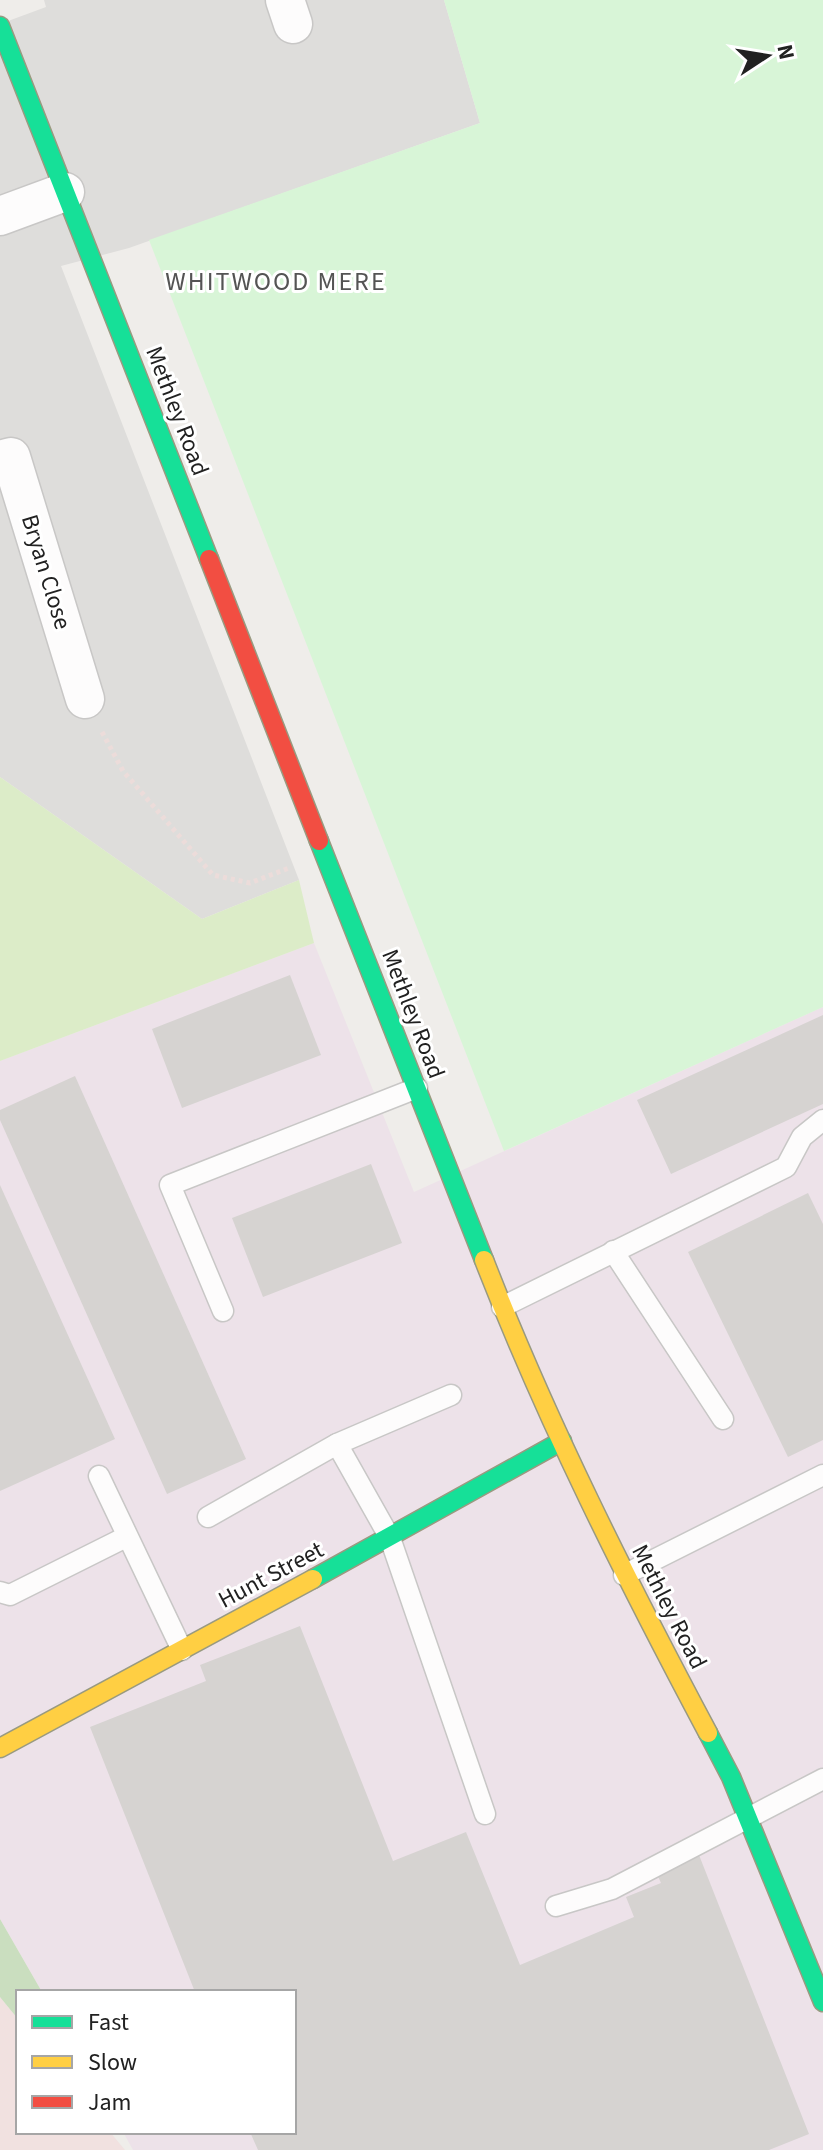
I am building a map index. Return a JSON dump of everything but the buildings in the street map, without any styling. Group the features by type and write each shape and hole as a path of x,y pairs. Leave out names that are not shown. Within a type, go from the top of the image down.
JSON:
{"main road":[{"name":"Methley Road","path":"0,26 502,1307 624,1575 731,1777 823,2002"},
{"name":"Hunt Street","path":"0,1748 390,1538 562,1441"}],"street":[{"path":"0,216 65,192"},
{"name":"Bryan Close","path":"0,460 11,457 85,699"}],"lane":[{"path":"223,1311 170,1185 417,1088"},
{"path":"502,1307 786,1167 802,1137 823,1120"},
{"path":"613,1251 723,1419"},
{"path":"208,1517 337,1444 451,1395"},
{"path":"337,1444 390,1538 485,1814"},
{"path":"624,1575 823,1475"},
{"path":"99,1476 182,1650"},
{"path":"0,1592 10,1595 126,1537"},
{"path":"556,1906 612,1889 823,1779"}],"path":[{"path":"85,699 123,771 213,875 250,883 325,855"}],"shaded area":[{"path":"44,0 444,0 480,123 129,248 61,266 299,880 202,919 0,777 0,24 46,7"},
{"path":"314,943 414,1192 823,1007 823,2150 133,2150 124,2134 296,2134 296,1990 41,1990 0,1919 0,1061"},
{"path":"0,1997 16,2017 16,2134 112,2134 125,2150 0,2150"}],"green space":[{"path":"444,0 823,0 823,1007 504,1151 149,240 480,123"},
{"path":"0,777 202,919 299,880 314,943 0,1061"},
{"path":"0,1919 41,1990 16,1990 16,2017 0,1997"}],"traffic: fast":[{"path":"0,26 209,559"},
{"path":"319,841 484,1260"},
{"path":"313,1579 562,1441"},
{"path":"708,1733 731,1777 823,2002"}],"traffic: slow":[{"path":"484,1260 534,1381 589,1500 708,1733"},
{"path":"0,1748 313,1579"}],"traffic: jam":[{"path":"209,559 319,841"}],"district":[{"name":"WHITWOOD MERE","path":"276,281"}]}
